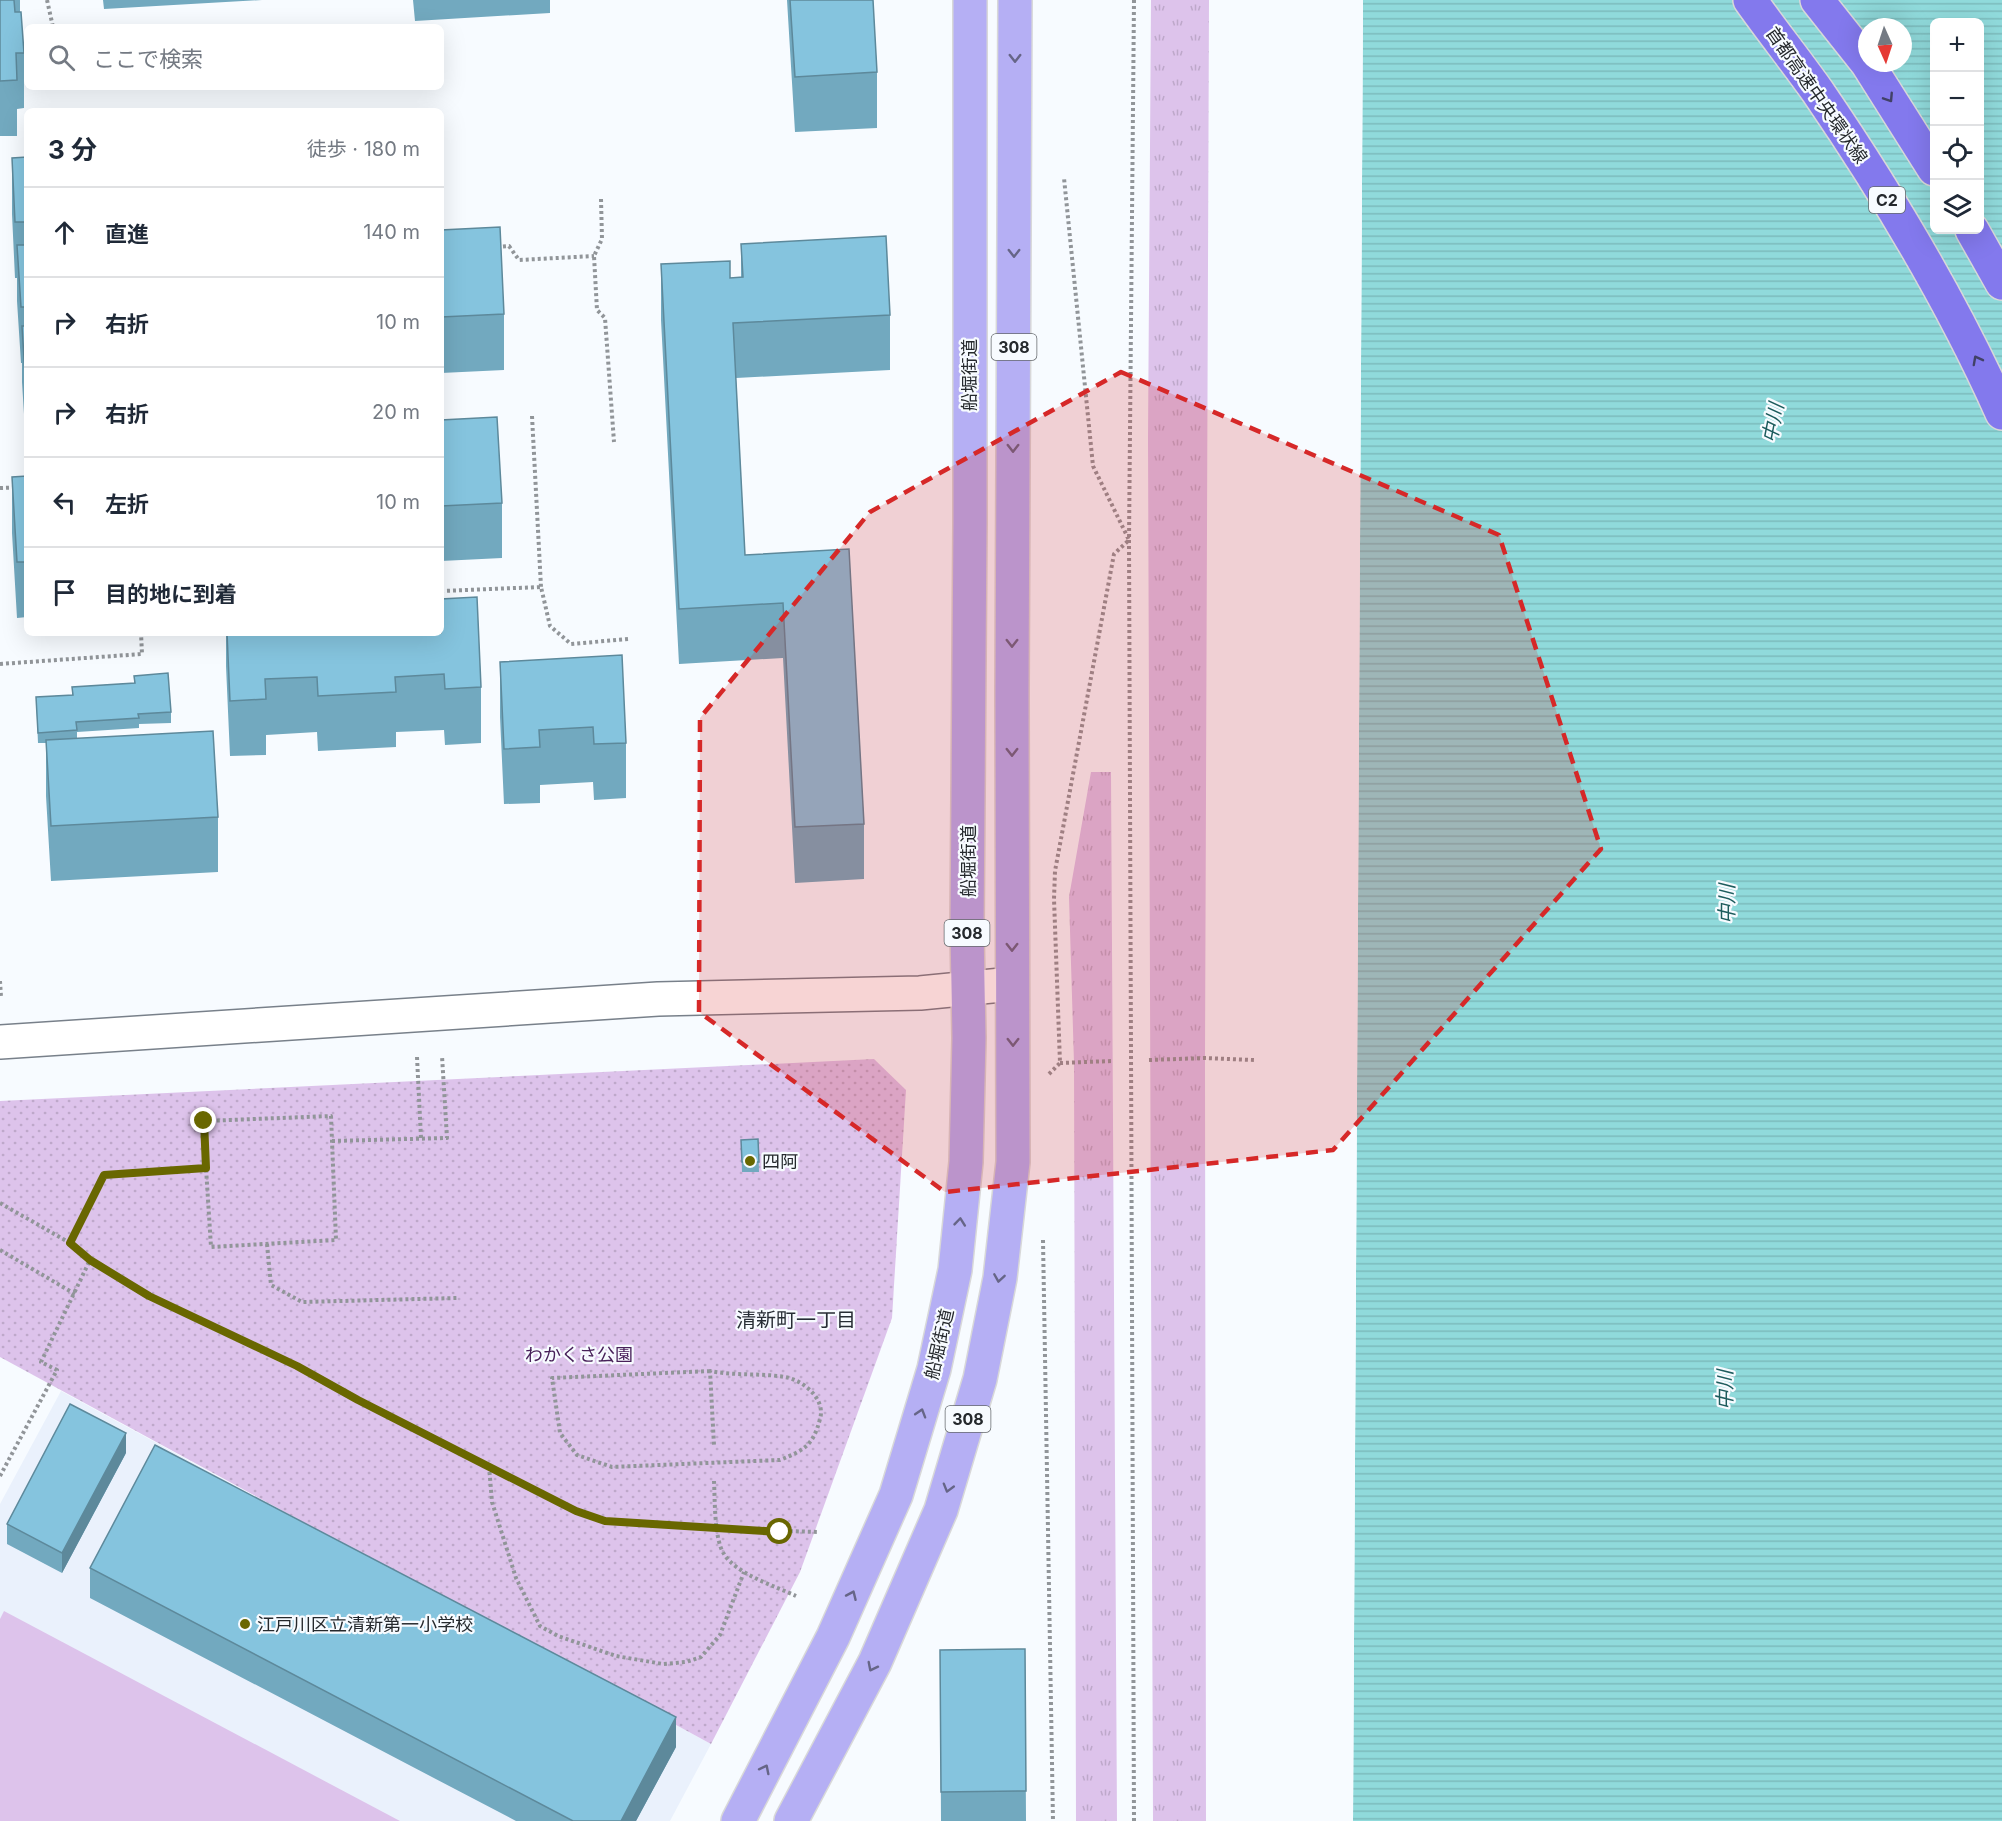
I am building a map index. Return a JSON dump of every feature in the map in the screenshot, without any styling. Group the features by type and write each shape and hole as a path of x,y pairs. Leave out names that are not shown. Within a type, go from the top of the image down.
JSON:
{"highway":[{"name":"首都高速中央環状線","path":"1750,0 1818,92 1886,197 1936,283 2002,413"},
{"path":"1817,0 1867,63 1930,161"},
{"path":"1974,234 2002,284"}],"main road":[{"name":"船堀街道","path":"738,1821 833,1637 897,1495 934,1369 955,1270 966,1162 969,1038 970,0"},
{"name":"308","path":"791,1821 875,1662 941,1510 980,1379 1000,1278 1013,1162 1015,0"}],"street":[{"path":"0,1042 658,999 920,993 1012,984"}],"path":[{"path":"47,0 53,24"},
{"path":"1134,0 1129,540 1134,1821"},
{"path":"1064,178 1093,466 1129,540"},
{"path":"601,200 602,239 594,256 597,309 605,318 614,442"},
{"path":"486,247 508,246 519,260 594,256"},
{"path":"532,416 541,587 550,626 571,644 628,639"},
{"path":"0,488 24,487"},
{"path":"1060,1063 1053,899 1055,871 1114,554 1129,540"},
{"path":"444,591 541,587"},
{"path":"0,664 142,654 141,636"},
{"path":"0,981 1,997"},
{"path":"332,1141 447,1138 442,1056"},
{"path":"417,1057 421,1138"},
{"path":"1149,1060 1204,1058 1254,1060"},
{"path":"1044,1068 1048,1076 1060,1063 1112,1061"},
{"path":"331,1116 332,1141 336,1240 211,1247 204,1121 331,1116"},
{"path":"70,1243 104,1175 206,1168"},
{"path":"0,1203 70,1243 90,1260 149,1296 297,1366 576,1511 605,1521 717,1529 819,1532"},
{"path":"1043,1235 1053,1821"},
{"path":"267,1244 271,1285 302,1302 458,1298"},
{"path":"0,1250 75,1294"},
{"path":"0,1476 57,1370 41,1362 90,1260"},
{"path":"710,1371 732,1375 787,1377 806,1385 818,1400 822,1415 815,1436 803,1450 780,1460 612,1467 577,1455 560,1433 552,1378 710,1371"},
{"path":"710,1371 714,1445"},
{"path":"489,1466 492,1502 516,1578 540,1626 558,1636 616,1656 663,1664 686,1662 701,1657 720,1635 744,1572"},
{"path":"714,1481 717,1529 724,1554 744,1572 796,1596"}],"highlighted area":[{"path":"1121,372 1499,535 1601,849 1333,1150 945,1192 699,1012 700,718 870,512"}],"shaded area":[{"name":"江戸川区立清新第一小学校","path":"61,1391 711,1744 670,1821 0,1821 0,1504"}],"green space":[{"path":"1151,0 1209,0 1205,1058 1206,1821 1153,1821 1148,439"},
{"path":"1091,772 1111,772 1117,1821 1076,1821 1074,1063 1069,897"},
{"name":"わかくさ公園","path":"874,1059 906,1090 892,1318 800,1572 711,1744 0,1357 0,1101"},
{"path":"4,1611 400,1821 0,1821 0,1619"}],"water":[{"name":"中川","path":"1363,0 2002,0 2002,1821 1353,1821"}],"pier":[{"path":"1360,0 1363,0 1353,1821 1350,1821"}],"building":[{"path":"0,0 14,0 15,12 21,12 24,53 16,53 17,80 0,81"},
{"path":"790,0 873,0 877,72 795,77"},
{"path":"24,157 24,222 15,222 12,158"},
{"path":"500,227 504,314 444,317 444,230"},
{"path":"886,236 890,315 733,323 745,555 849,549 864,824 795,827 783,603 679,609 661,264 730,261 730,278 743,277 741,244"},
{"path":"17,245 24,245 24,307 21,307"},
{"path":"22,326 24,326 24,358"},
{"path":"497,417 502,503 444,506 444,420"},
{"path":"24,476 24,562 17,562 12,477"},
{"path":"477,597 481,687 445,689 444,674 395,677 396,692 318,696 317,677 265,679 266,699 230,701 227,636 444,636 444,599"},
{"path":"622,655 626,743 594,744 593,727 539,730 540,747 504,749 500,662"},
{"path":"168,673 171,712 138,714 139,718 76,722 77,730 38,733 36,697 73,695 72,687 135,683 134,676"},
{"path":"213,731 218,817 51,826 46,740"},
{"path":"758,1139 759,1162 742,1162 741,1140"},
{"path":"70,1404 126,1433 62,1553 7,1524"},
{"path":"155,1445 676,1717 621,1821 573,1821 90,1568"},
{"path":"1025,1649 1026,1791 941,1792 940,1650"}],"place":[{"name":"四阿","path":"750,1161"},
{"name":"江戸川区立清新第一小学校","path":"245,1624"}],"district":[{"name":"清新町一丁目","path":"796,1320"}],"route":[{"path":"204,1121 206,1168 104,1175 70,1243 90,1260 149,1296 297,1366 358,1400 576,1511 605,1521 780,1532"}]}
